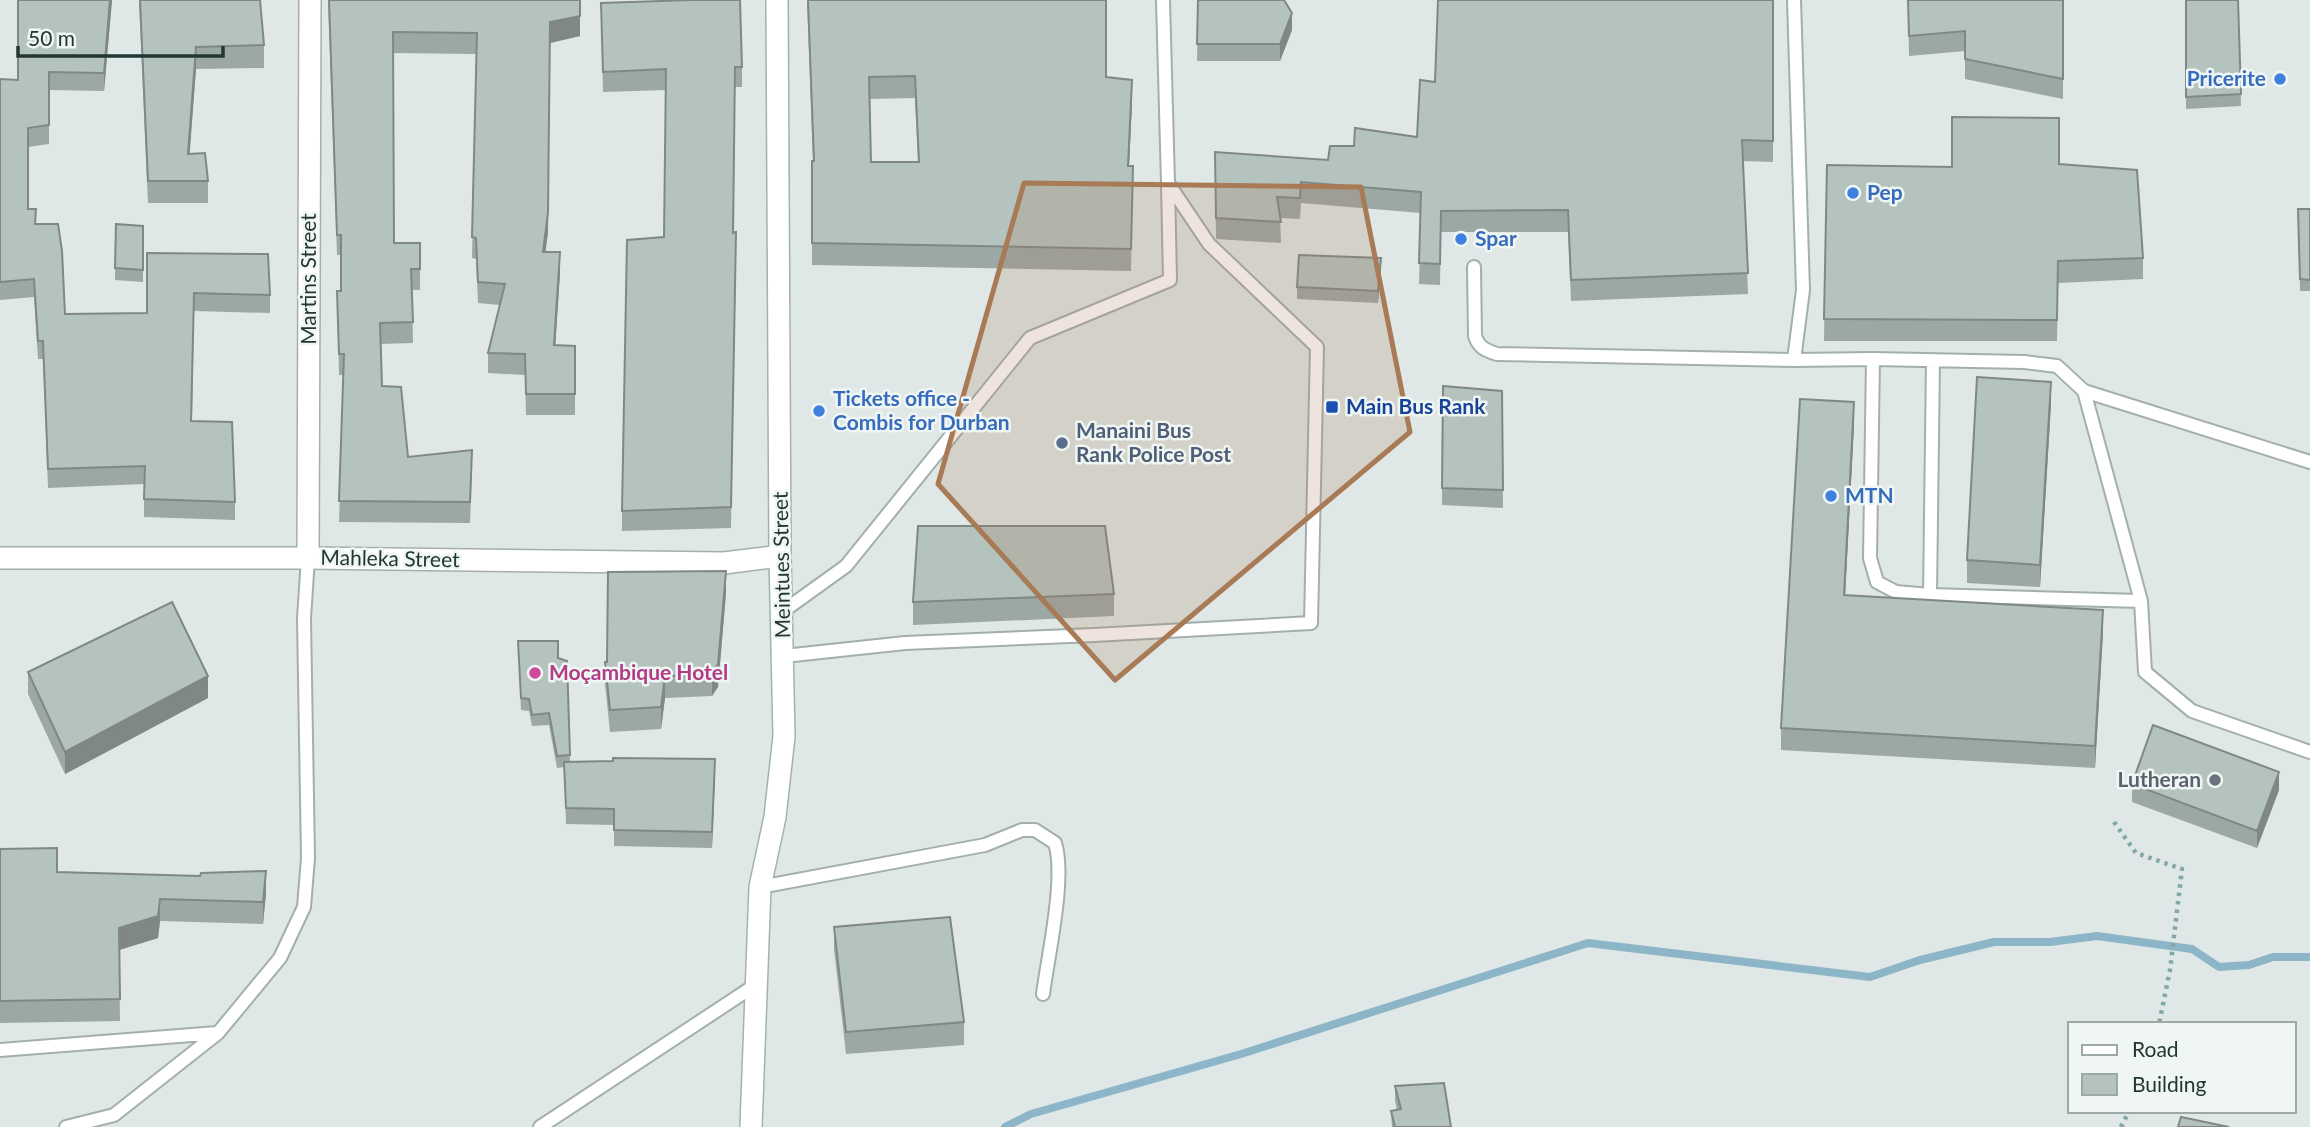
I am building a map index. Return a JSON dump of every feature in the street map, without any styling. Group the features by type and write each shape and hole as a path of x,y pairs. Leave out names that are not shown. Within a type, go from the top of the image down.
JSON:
{"street":[{"name":"Martins Street","path":"308,558 310,0"},
{"name":"Meintues Street","path":"752,1119 760,887 775,817 783,750 777,0"},
{"name":"Mahleka Street","path":"0,558 308,558 724,563 780,556"}],"lane":[{"path":"782,612 846,566 1030,338 1170,280 1164,0"},
{"path":"1794,0 1802,290 1794,360"},
{"path":"784,656 905,643 1311,623 1317,347 1209,244 1168,183"},
{"path":"1474,267 1475,336 1478,344 1485,350 1497,354 1933,360 2024,362 2057,366 2084,391 2310,462"},
{"path":"1873,359 1870,558 1877,582 1896,592 1930,595 2141,601"},
{"path":"1930,595 1933,360"},
{"path":"2084,391 2141,601 2145,672 2192,711 2310,752"},
{"path":"66,1127 114,1115 218,1033 280,958 304,907 307,858 304,618 308,558"},
{"path":"760,887 985,845 1022,830 1035,830 1055,843 1059,855 1058,890 1042,994"},
{"path":"540,1127 757,984"},
{"path":"0,1050 218,1033"}],"path":[{"path":"2114,821 2136,853 2182,869 2170,970 2159,1022"}],"highlighted area":[{"path":"1024,183 1361,187 1410,432 1115,680 938,484"}],"building":[{"path":"18,0 110,0 104,73 49,72 49,125 28,128 28,209 36,209 35,224 58,224 65,314 147,313 147,253 268,254 270,295 194,293 191,421 232,422 235,502 144,499 145,466 48,469 43,341 38,341 34,279 0,282 0,79 18,80"},
{"path":"140,0 260,0 264,45 196,47 188,154 205,153 208,181 148,181"},
{"path":"329,0 580,0 580,16 550,22 548,212 543,252 560,252 554,345 575,346 575,394 526,394 525,354 488,353 505,284 478,282 476,238 472,237 477,33 393,32 394,243 420,243 420,269 411,269 413,322 380,323 382,386 401,387 408,457 472,450 470,502 339,501 344,354 339,354 337,291 341,291 341,235 337,235"},
{"path":"740,0 742,67 735,67 733,233 736,232 731,507 622,511 627,240 664,237 666,69 603,72 601,3"},
{"path":"808,0 1106,0 1106,77 1132,80 1128,166 1133,166 1131,249 812,243 814,161","holes":["915,76 919,162 871,162 869,77"]},
{"path":"1198,0 1284,0 1292,13 1280,44 1197,44"},
{"path":"1438,0 1773,0 1773,141 1742,140 1748,273 1571,280 1568,210 1441,211 1440,264 1419,263 1421,192 1301,182 1300,198 1277,197 1281,222 1216,218 1215,152 1328,160 1330,146 1354,146 1355,128 1417,137 1420,80 1435,82"},
{"path":"1908,0 2063,0 2063,79 1965,59 1965,31 1909,36"},
{"path":"2186,0 2238,0 2241,94 2186,97"},
{"path":"1952,117 2059,118 2059,164 2137,170 2143,258 2058,261 2057,320 1824,319 1827,165 1952,167"},
{"path":"2298,209 2310,209 2310,280 2300,279"},
{"path":"116,224 143,226 143,270 115,268"},
{"path":"1299,255 1381,258 1378,291 1297,287"},
{"path":"1977,377 2051,382 2040,565 1967,560"},
{"path":"1443,386 1502,391 1503,490 1442,488"},
{"path":"1800,399 1854,402 1844,595 2103,610 2095,746 1781,728"},
{"path":"918,526 1105,526 1114,594 913,602"},
{"path":"726,571 718,664 712,674 665,676 661,707 610,710 605,662 608,572"},
{"path":"172,602 208,676 65,752 28,672"},
{"path":"518,641 558,641 558,658 567,661 570,755 557,756 549,713 532,715 529,699 521,698"},
{"path":"2153,725 2279,772 2257,831 2132,784"},
{"path":"613,758 715,759 712,832 614,830 614,809 566,808 564,762 613,761"},
{"path":"57,848 57,872 200,876 201,873 266,871 263,902 160,899 158,916 119,928 120,999 0,1001 0,849"},
{"path":"950,917 964,1022 846,1032 834,927"},
{"path":"1444,1083 1451,1127 1395,1127 1391,1111 1401,1109 1395,1086"},
{"path":"2181,1117 2229,1127 2178,1127"}],"waterway":[{"path":"1005,1127 1031,1114 1241,1054 1588,943 1870,977 1920,960 1994,942 2050,942 2097,936 2192,949 2219,967 2249,965 2273,957 2310,957"}],"place":[{"name":"Pricerite","path":"2280,79"},
{"name":"Pep","path":"1853,193"},
{"name":"Spar","path":"1461,239"},
{"name":"Main Bus Rank","path":"1332,407"},
{"name":"Tickets office - Combis for Durban","path":"819,411"},
{"name":"Manaini Bus Rank Police Post","path":"1062,443"},
{"name":"MTN","path":"1831,496"},
{"name":"Moçambique Hotel","path":"535,673"},
{"name":"Lutheran","path":"2215,780"}]}
